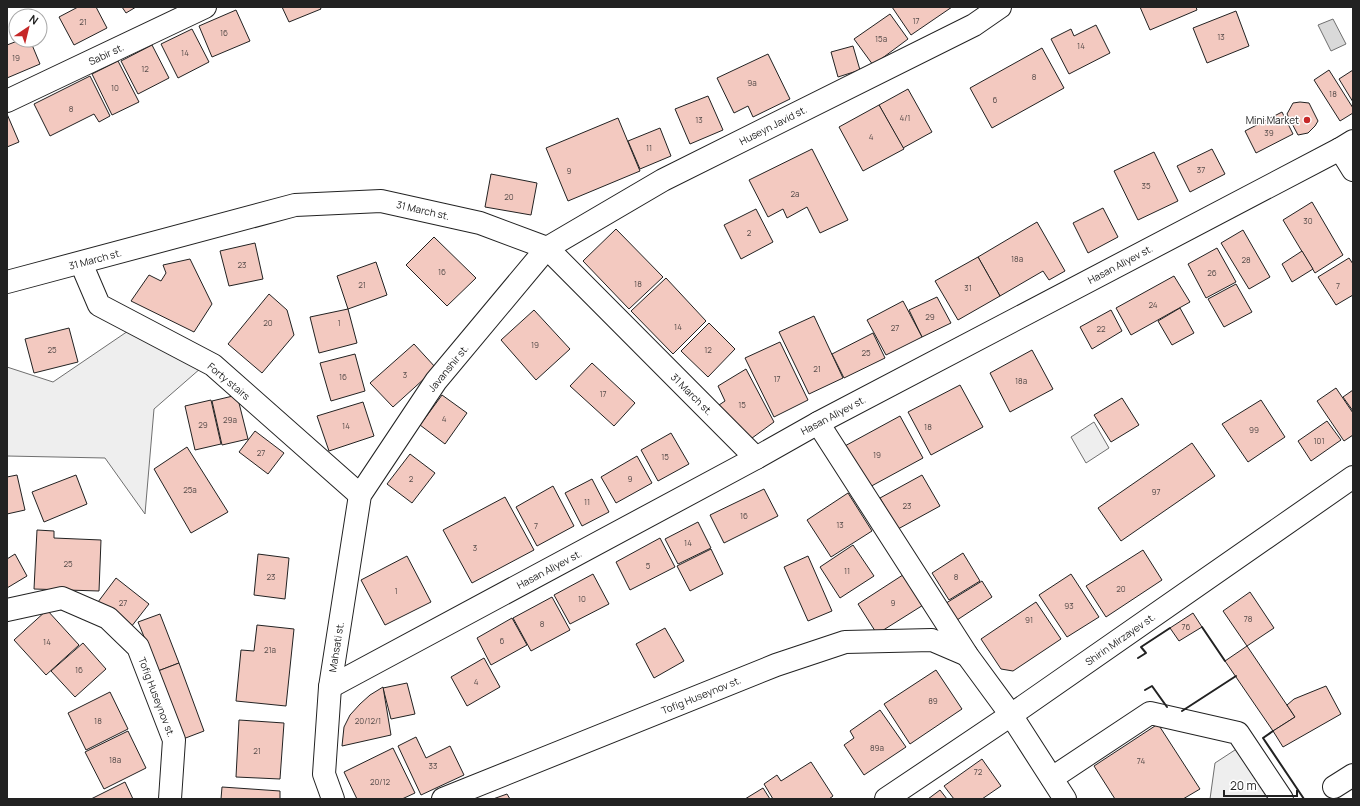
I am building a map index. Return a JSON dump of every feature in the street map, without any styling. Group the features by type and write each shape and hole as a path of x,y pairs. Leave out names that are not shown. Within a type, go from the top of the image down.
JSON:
{"street":[{"name":"Sabir st.","path":"7,101 205,7"},
{"name":"Huseyn Javid st.","path":"547,248 663,180 974,25 1000,7"},
{"name":"Hasan Aliyev st.","path":"330,687 756,458 818,423 1347,145 1353,170"},
{"name":"31 March st.","path":"7,282 295,205 381,201 480,223 547,248 756,458"},
{"name":"Javanshir st.","path":"360,495 436,381 547,248"},
{"name":"Forty stairs","path":"81,263 99,305 213,365 360,495"},
{"path":"818,423 967,655 1011,715 1065,799"},
{"name":"Shirin Mirzayev st.","path":"886,799 1011,715 1353,477"},
{"name":"Mahsati st.","path":"333,799 324,774 330,687 360,495"},
{"name":"Tofig Huseynov st.","path":"7,610 62,598 108,618 138,647 174,740 170,799"},
{"name":"Tofig Huseynov st.","path":"443,799 776,665 845,642 932,640 967,655"},
{"path":"1052,778 1150,713 1238,733 1282,799"},
{"path":"1334,787 1353,775"}],"shaded area":[{"path":"1333,19 1346,44 1331,51 1318,25"},
{"path":"131,329 201,368 154,409 145,514 105,458 7,456 7,367 53,382"},
{"path":"1094,422 1109,448 1086,463 1071,437"},
{"path":"1238,748 1272,799 1210,799 1215,763"}],"building":[{"path":"78,7 96,7 107,28 74,45 59,17"},
{"path":"122,7 136,7 126,13"},
{"path":"282,7 320,7 321,9 289,22"},
{"path":"892,7 952,7 911,35"},
{"path":"1140,7 1196,7 1197,10 1150,30"},
{"path":"236,10 250,41 212,57 199,26"},
{"path":"1236,11 1249,46 1207,63 1193,28"},
{"path":"890,14 908,39 873,65 854,39"},
{"path":"1096,25 1110,53 1069,74 1051,39 1071,29 1074,36"},
{"path":"192,29 209,62 178,78 161,44"},
{"path":"7,45 8,48 33,48 40,64 7,78"},
{"path":"152,45 169,78 138,94 121,61"},
{"path":"853,46 860,70 838,77 831,52"},
{"path":"1042,48 1064,88 992,128 970,88"},
{"path":"768,54 790,99 753,117 748,106 734,113 717,78"},
{"path":"118,61 139,102 112,115 92,74"},
{"path":"1329,70 1353,108 1353,113 1340,121 1314,80"},
{"path":"1353,70 1353,102 1339,79"},
{"path":"90,76 110,116 99,122 94,114 50,136 34,104"},
{"path":"908,89 932,132 903,148 879,105"},
{"path":"708,96 723,130 690,144 675,109"},
{"path":"1293,103 1309,103 1318,121 1308,133 1298,135 1287,114"},
{"path":"879,105 904,149 863,171 839,127"},
{"path":"1282,112 1293,134 1256,153 1245,131"},
{"path":"7,114 19,142 7,147"},
{"path":"618,118 640,171 568,201 546,148"},
{"path":"660,128 671,156 640,169 628,141"},
{"path":"812,149 848,220 820,233 807,207 787,218 783,209 768,217 749,180"},
{"path":"1212,149 1225,174 1190,192 1177,166"},
{"path":"1154,152 1178,201 1138,220 1114,171"},
{"path":"491,174 537,183 531,215 485,207"},
{"path":"1312,202 1343,255 1315,273 1283,220"},
{"path":"1103,208 1118,237 1088,253 1073,223"},
{"path":"756,209 773,242 741,259 724,225"},
{"path":"1037,222 1065,271 1049,280 1043,271 1000,296 978,257"},
{"path":"616,229 663,277 629,309 583,261"},
{"path":"1243,230 1270,277 1249,289 1221,243"},
{"path":"434,237 476,278 447,306 406,265"},
{"path":"255,243 263,279 229,286 220,251"},
{"path":"1217,248 1236,282 1206,298 1188,264"},
{"path":"1302,251 1313,269 1292,282 1282,264"},
{"path":"978,257 1000,296 958,320 935,281"},
{"path":"1349,258 1353,264 1353,295 1336,305 1318,277"},
{"path":"190,259 212,304 194,332 131,301 149,275 161,281 166,273 163,265"},
{"path":"376,262 387,295 348,309 337,276"},
{"path":"1174,276 1190,302 1131,335 1116,308"},
{"path":"666,278 706,321 673,354 631,311"},
{"path":"1236,284 1252,312 1224,327 1208,299"},
{"path":"269,294 287,310 294,335 262,373 228,344"},
{"path":"937,297 951,323 922,337 909,310"},
{"path":"903,301 922,337 886,355 867,320"},
{"path":"1180,308 1194,333 1172,345 1158,321"},
{"path":"348,309 357,343 319,353 310,317"},
{"path":"534,310 570,349 536,380 501,340"},
{"path":"1111,310 1122,331 1092,349 1080,327"},
{"path":"814,316 843,378 809,394 779,332"},
{"path":"709,323 735,349 708,377 681,351"},
{"path":"69,328 78,362 34,373 25,339"},
{"path":"873,333 885,358 844,378 832,354"},
{"path":"780,342 808,400 774,417 745,358"},
{"path":"414,344 436,368 393,407 370,383"},
{"path":"1032,350 1053,389 1010,412 990,373"},
{"path":"355,354 365,391 331,401 320,363"},
{"path":"592,363 635,403 614,426 570,386"},
{"path":"746,369 774,422 748,441 713,409 725,401 718,386"},
{"path":"960,385 983,427 931,455 908,412"},
{"path":"1336,388 1353,413 1353,435 1344,441 1317,401"},
{"path":"1353,390 1353,411 1343,397"},
{"path":"237,395 248,439 222,445 212,401"},
{"path":"442,395 467,413 445,444 420,425"},
{"path":"1122,398 1139,425 1111,442 1094,415"},
{"path":"211,400 221,444 195,450 185,406"},
{"path":"1261,400 1285,437 1248,462 1222,424"},
{"path":"363,402 374,436 329,451 317,416"},
{"path":"900,416 923,458 866,489 843,447"},
{"path":"1327,421 1341,440 1311,461 1298,441"},
{"path":"255,431 284,453 268,474 239,452"},
{"path":"671,433 689,464 658,481 641,450"},
{"path":"1192,443 1215,476 1121,541 1098,508"},
{"path":"187,447 228,512 191,533 154,469"},
{"path":"410,454 435,473 412,503 387,484"},
{"path":"637,456 652,483 616,503 601,477"},
{"path":"17,475 25,510 7,514 7,477"},
{"path":"76,475 87,504 44,522 32,492"},
{"path":"922,475 940,506 898,529 880,498"},
{"path":"592,479 609,512 582,526 565,493"},
{"path":"553,486 574,526 537,546 516,507"},
{"path":"764,489 778,516 724,543 710,515"},
{"path":"848,493 872,531 831,557 807,520"},
{"path":"505,497 534,550 472,583 443,530"},
{"path":"698,522 711,548 678,564 665,539"},
{"path":"37,530 54,531 54,538 101,540 99,591 34,589"},
{"path":"660,538 675,567 630,590 616,562"},
{"path":"853,545 874,576 840,598 820,567"},
{"path":"711,549 723,574 690,591 677,566"},
{"path":"1143,550 1162,580 1106,617 1086,586"},
{"path":"963,553 980,581 949,600 932,573"},
{"path":"15,554 27,576 7,588 7,559"},
{"path":"258,554 289,558 285,599 254,595"},
{"path":"407,556 431,602 385,625 361,580"},
{"path":"808,556 832,611 808,621 784,567"},
{"path":"909,571 928,602 877,634 858,604"},
{"path":"593,574 609,604 570,624 554,595"},
{"path":"1071,574 1099,617 1067,637 1039,595"},
{"path":"116,578 149,604 131,627 98,602"},
{"path":"982,581 992,597 954,622 943,605"},
{"path":"1250,592 1274,628 1247,646 1223,611"},
{"path":"552,597 570,630 531,651 513,618"},
{"path":"1036,602 1061,639 1013,671 1001,669 981,639"},
{"path":"47,610 79,645 46,675 14,640"},
{"path":"1193,613 1202,627 1179,641 1170,628"},
{"path":"160,614 179,663 158,671 138,622"},
{"path":"512,618 527,645 491,665 477,638"},
{"path":"257,625 294,629 286,706 236,701 241,650 254,651"},
{"path":"665,628 684,661 654,678 636,644"},
{"path":"83,643 106,669 75,697 51,671"},
{"path":"1247,646 1295,717 1273,731 1225,661"},
{"path":"484,658 500,687 467,706 451,677"},
{"path":"179,663 204,731 183,739 158,671"},
{"path":"936,670 962,709 910,744 884,704"},
{"path":"407,683 415,714 391,719 383,688"},
{"path":"1326,686 1341,714 1283,747 1273,731 1295,717 1287,705 1294,699"},
{"path":"383,687 391,735 342,746 344,727 350,715 370,695"},
{"path":"110,692 128,729 86,750 68,713"},
{"path":"880,710 906,747 864,775 844,745 854,738 850,731"},
{"path":"239,720 284,723 280,779 236,777"},
{"path":"1158,724 1200,789 1183,799 1115,799 1094,766"},
{"path":"128,731 146,768 104,789 85,752"},
{"path":"416,737 426,758 450,746 464,775 421,795 398,746"},
{"path":"393,748 415,793 402,799 357,799 344,772"},
{"path":"982,759 1001,786 982,799 954,799 944,786"},
{"path":"811,762 833,796 829,799 773,799 764,784 777,775 781,781"},
{"path":"125,782 133,799 91,799"},
{"path":"222,787 280,791 280,799 221,799"},
{"path":"763,788 770,799 745,799"},
{"path":"940,790 947,799 928,799"},
{"path":"507,794 510,799 493,799"}],"wall":[{"path":"1202,627 1225,661"},
{"path":"1138,658 1146,653 1141,647 1170,628"},
{"path":"1182,711 1236,676"},
{"path":"1145,690 1152,686 1167,707"},
{"path":"1273,731 1263,738 1304,799"}],"place":[{"name":"Mini Market","path":"1307,120"}]}
